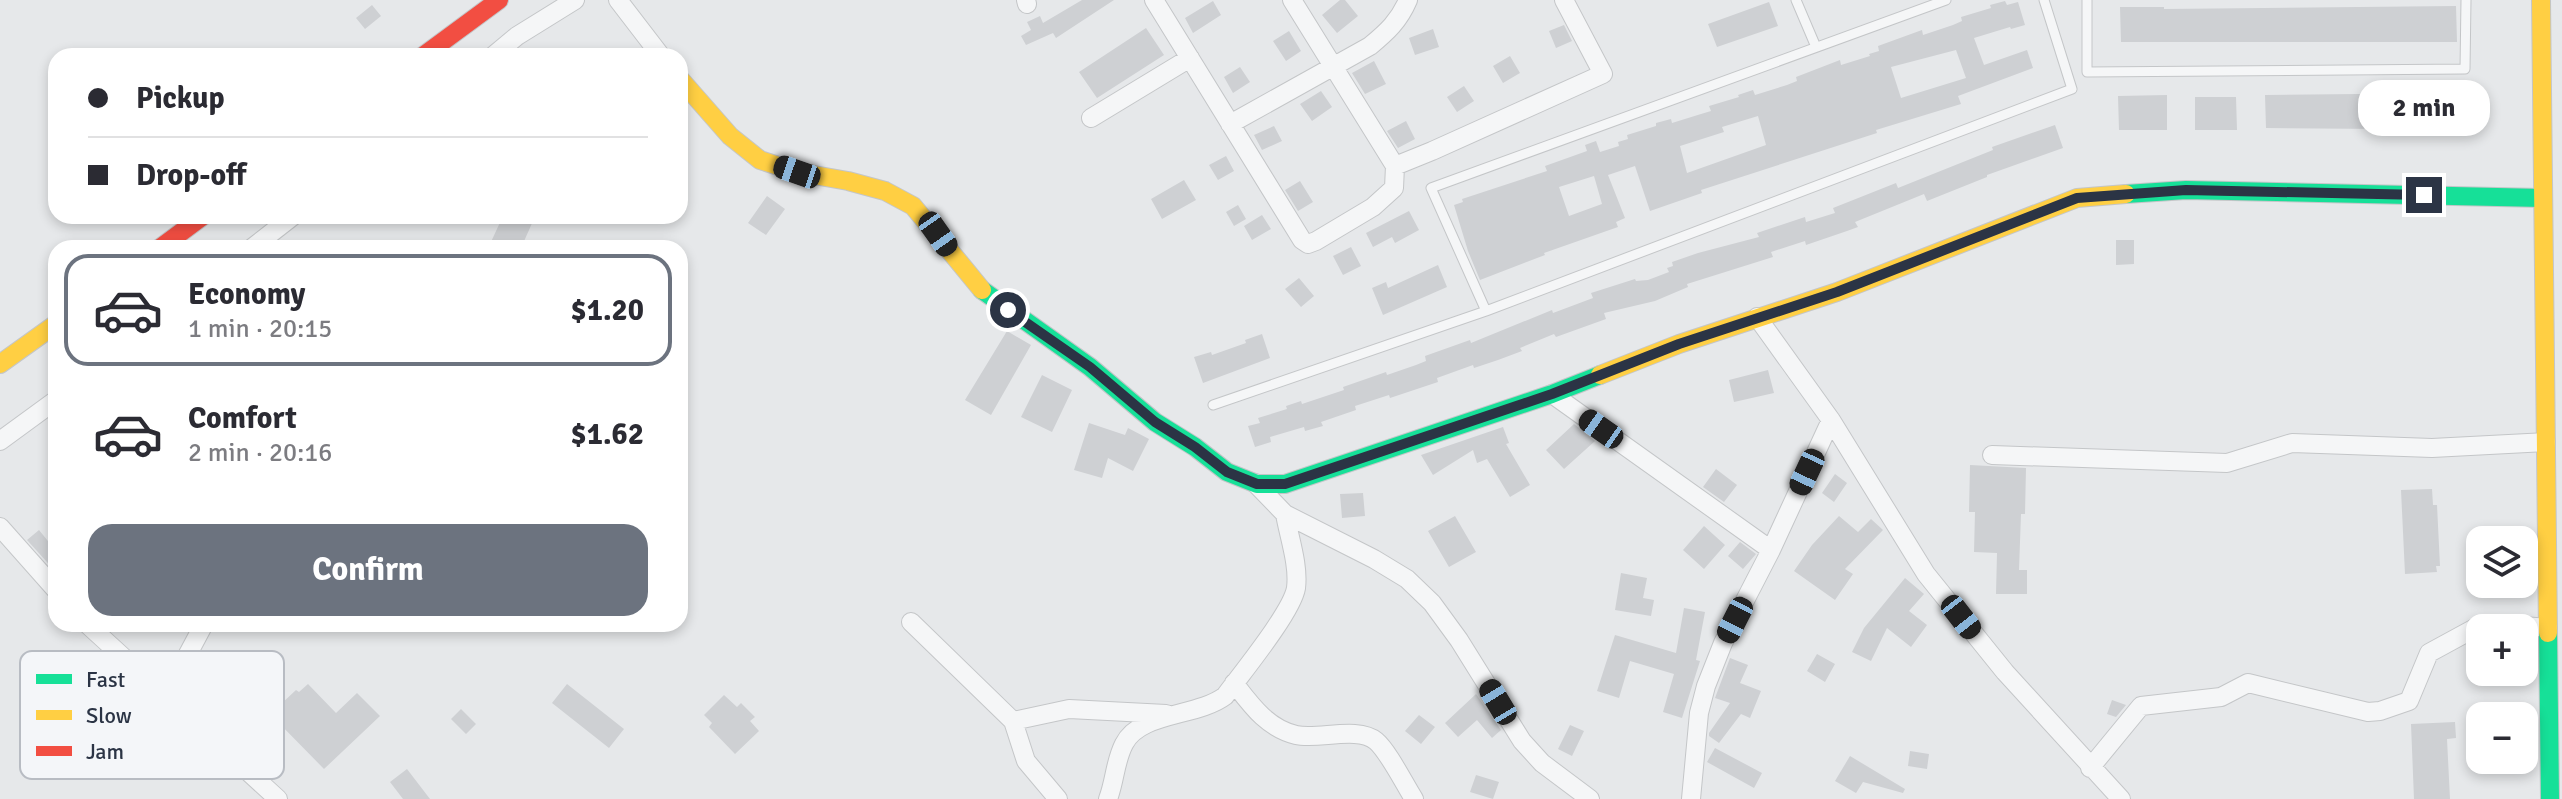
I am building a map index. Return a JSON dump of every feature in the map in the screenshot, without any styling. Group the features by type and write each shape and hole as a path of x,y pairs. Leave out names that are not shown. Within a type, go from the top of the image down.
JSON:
{"main road":[{"path":"434,48 499,0"},
{"path":"2541,0 2543,198 2554,399 2546,442 2550,799"},
{"path":"688,88 730,136 760,160 797,172 885,191 913,206 983,292 1090,367 1155,422 1227,472 1255,483 1285,484 1552,394 1679,344 1837,292 2077,198 2186,190 2543,198"},
{"path":"171,240 192,224"},
{"path":"0,364 48,330"}],"street":[{"path":"503,48 575,0"},
{"path":"618,0 655,48"},
{"path":"1158,1 1230,124 1302,240 1308,244 1373,207 1394,188 1395,166 1292,0"},
{"path":"1230,124 1370,46 1401,17 1408,0"},
{"path":"1395,166 1603,74 1564,0"},
{"path":"1091,118 1190,58"},
{"path":"262,240 283,224"},
{"path":"1757,317 1831,420 1926,574 2005,672 2121,799"},
{"path":"1552,394 1771,550"},
{"path":"0,441 48,406"},
{"path":"1691,799 1699,713 1706,686 1723,643 1771,550 1831,420"},
{"path":"1992,455 2227,463 2292,443 2432,448 2546,442"},
{"path":"1255,483 1285,514 1407,579 1432,603 1459,640 1522,741 1542,763 1590,799"},
{"path":"1108,799 1123,745 1133,731 1152,722 1214,704 1225,696 1289,608 1296,588 1285,514"},
{"path":"0,527 48,581"},
{"path":"911,622 1013,721 1026,761 1058,799"},
{"path":"2090,768 2141,706 2221,697 2248,683 2368,712 2380,711 2409,701 2429,653 2475,628 2501,624 2548,628"},
{"path":"96,632 116,651"},
{"path":"190,651 200,632"},
{"path":"1234,683 1260,716 1295,735 1365,736 1376,741 1414,799"},
{"path":"1013,721 1069,709 1177,715"},
{"path":"256,779 278,799"}],"lane":[{"path":"1796,0 1816,47"},
{"path":"1486,311 1431,188 1946,0"},
{"path":"2044,0 2072,89"},
{"path":"1213,405 1486,311 2072,89 2087,72 2087,0"},
{"path":"2087,72 2465,69 2466,0"}],"building":[{"path":"1082,0 1114,0 1056,38 1053,33 1026,45 1021,36 1031,30 1027,22 1040,16 1043,23"},
{"path":"1340,0 1345,0 1358,16 1337,33 1322,15"},
{"path":"1213,1 1221,15 1193,33 1185,18"},
{"path":"1769,2 1778,26 1717,47 1708,24"},
{"path":"2018,2 2025,25 1974,38 1984,65 2027,50 2033,68 1958,96 1961,104 1701,190 1702,193 1650,211 1635,166 1608,175 1625,218 1616,222 1618,227 1480,280 1454,205 1463,202 1462,199 1547,171 1545,166 1587,151 1585,145 1596,141 1600,152 1619,146 1618,142 1628,139 1627,135 1656,126 1656,123 1671,119 1672,123 1711,111 1709,106 1753,90 1755,95 1787,85 1797,81 1796,77 1840,60 1841,65 1870,56 1879,51 1878,46 1922,30 1923,35 1953,25 1962,21 1961,17 1991,8 1990,5","holes":["1956,50 1966,78 1901,98 1891,67","1758,116 1766,145 1687,173 1680,146 1724,132 1722,127","1594,176 1602,204 1569,216 1559,187"]},
{"path":"372,5 381,16 365,29 356,18"},
{"path":"2456,6 2457,42 2121,42 2120,7"},
{"path":"1564,25 1572,41 1556,48 1549,31"},
{"path":"1146,28 1164,55 1097,98 1079,72"},
{"path":"1433,29 1439,47 1415,55 1409,38"},
{"path":"1289,31 1301,51 1286,61 1273,41"},
{"path":"1510,56 1520,73 1503,83 1493,66"},
{"path":"1374,61 1386,84 1365,94 1352,73"},
{"path":"1240,67 1250,82 1233,93 1224,77"},
{"path":"1464,86 1474,101 1457,112 1447,97"},
{"path":"1321,91 1332,107 1312,121 1300,104"},
{"path":"2453,93 2453,126 2266,128 2265,95"},
{"path":"2167,95 2167,130 2119,130 2118,96"},
{"path":"2195,97 2236,97 2237,130 2195,130"},
{"path":"1406,121 1415,139 1398,148 1387,131"},
{"path":"2055,125 2063,148 1987,175 1927,201 1924,194 1855,222 1858,227 1806,245 1805,241 1771,252 1773,257 1687,284 1688,287 1655,301 1604,313 1606,319 1556,337 1554,334 1520,348 1522,351 1437,378 1438,382 1355,406 1356,410 1321,422 1323,426 1305,431 1304,427 1270,437 1271,442 1255,447 1248,426 1260,423 1258,418 1287,409 1286,406 1301,401 1302,404 1386,372 1387,375 1416,365 1426,361 1425,356 1470,340 1471,343 1552,310 1553,313 1593,298 1591,293 1635,279 1648,280 1669,272 1667,268 1673,266 1672,262 1759,237 1757,233 1805,217 1806,222 1835,213 1833,208 1896,183 1898,188 1993,150 1992,147"},
{"path":"1274,126 1282,141 1262,150 1254,135"},
{"path":"1226,156 1234,171 1218,180 1209,165"},
{"path":"1184,180 1196,200 1162,219 1151,199"},
{"path":"1300,181 1313,202 1298,211 1285,190"},
{"path":"767,196 785,209 766,235 748,223"},
{"path":"1238,205 1246,219 1234,226 1226,212"},
{"path":"1409,211 1419,230 1395,243 1392,237 1373,247 1366,233"},
{"path":"1262,215 1271,229 1252,240 1244,226"},
{"path":"499,224 532,224 525,240 492,240"},
{"path":"2116,240 2134,240 2134,264 2116,265"},
{"path":"1351,247 1361,266 1343,275 1333,256"},
{"path":"1438,265 1447,287 1383,315 1372,288 1386,282 1388,288"},
{"path":"1299,278 1314,296 1301,307 1285,289"},
{"path":"1007,331 1031,345 991,415 965,400"},
{"path":"1262,334 1270,358 1203,383 1194,357 1211,352 1212,355"},
{"path":"1768,370 1774,393 1734,402 1729,380"},
{"path":"1042,375 1072,390 1052,432 1021,417"},
{"path":"1089,423 1125,435 1128,428 1149,439 1133,471 1108,458 1102,478 1074,470"},
{"path":"1574,424 1595,441 1564,469 1546,450"},
{"path":"1503,427 1509,443 1506,444 1530,485 1510,497 1487,459 1477,463 1473,450 1433,475 1421,455"},
{"path":"1970,465 2026,468 2019,570 2027,570 2027,594 1996,594 1997,553 1974,552 1975,512 1969,512"},
{"path":"1716,469 1737,485 1724,502 1703,487"},
{"path":"1835,474 1847,483 1834,502 1822,493"},
{"path":"2432,489 2433,505 2437,505 2440,566 2436,566 2437,572 2405,574 2401,490"},
{"path":"1363,493 1365,516 1342,518 1340,494"},
{"path":"1455,516 1476,552 1449,567 1428,531"},
{"path":"1839,516 1858,532 1871,519 1883,530 1845,569 1853,574 1835,600 1794,571 1812,545"},
{"path":"1704,526 1725,545 1704,569 1683,550"},
{"path":"39,530 48,541 48,563 27,540"},
{"path":"1740,542 1756,554 1743,569 1728,556"},
{"path":"1621,573 1647,578 1643,598 1654,600 1651,616 1615,610"},
{"path":"1905,578 1924,594 1909,611 1927,625 1911,647 1887,628 1871,661 1852,652 1864,628"},
{"path":"1684,608 1705,612 1696,660 1700,661 1682,718 1663,712 1674,674 1630,661 1619,698 1597,691 1615,635 1676,653"},
{"path":"1817,654 1835,664 1825,682 1807,671"},
{"path":"1730,658 1748,665 1740,683 1761,691 1750,718 1741,714 1719,743 1709,733 1730,703 1715,698"},
{"path":"308,684 336,713 357,693 380,716 324,769 284,728 284,701 296,690 299,692"},
{"path":"567,684 624,729 609,748 552,703"},
{"path":"1476,694 1501,730 1492,738 1477,720 1458,737 1445,723"},
{"path":"724,695 737,707 741,703 755,717 750,721 759,731 735,754 709,727 712,723 704,715"},
{"path":"2112,700 2126,705 2116,717 2107,714"},
{"path":"461,709 476,724 466,734 451,719"},
{"path":"1419,715 1435,727 1421,744 1405,731"},
{"path":"2455,722 2456,738 2447,739 2450,799 2414,799 2411,724"},
{"path":"1570,725 1584,731 1572,756 1558,749"},
{"path":"1715,748 1762,773 1754,788 1707,762"},
{"path":"1910,751 1929,754 1927,769 1908,766"},
{"path":"1850,756 1905,789 1903,793 1863,782 1856,793 1835,781"},
{"path":"407,769 430,799 403,799 390,782"},
{"path":"1476,775 1499,782 1493,799 1470,792"}],"traffic: fast":[{"path":"2126,194 2186,190 2543,198"},
{"path":"982,290 1090,367 1155,422 1227,472 1257,484 1285,484 1600,375"},
{"path":"2548,633 2550,799"}],"traffic: slow":[{"path":"2541,0 2548,633"},
{"path":"688,88 730,136 760,160 797,172 885,191 913,206 982,290"},
{"path":"1600,375 1679,344 1837,292 2077,198 2126,194"},
{"path":"0,364 48,330"}],"traffic: jam":[{"path":"434,48 499,0"},
{"path":"171,240 192,224"}],"route":[{"path":"1008,310 1090,367 1155,422 1227,472 1257,484 1285,484 1552,394 1679,344 1837,292 2077,198 2186,190 2424,195"}]}
